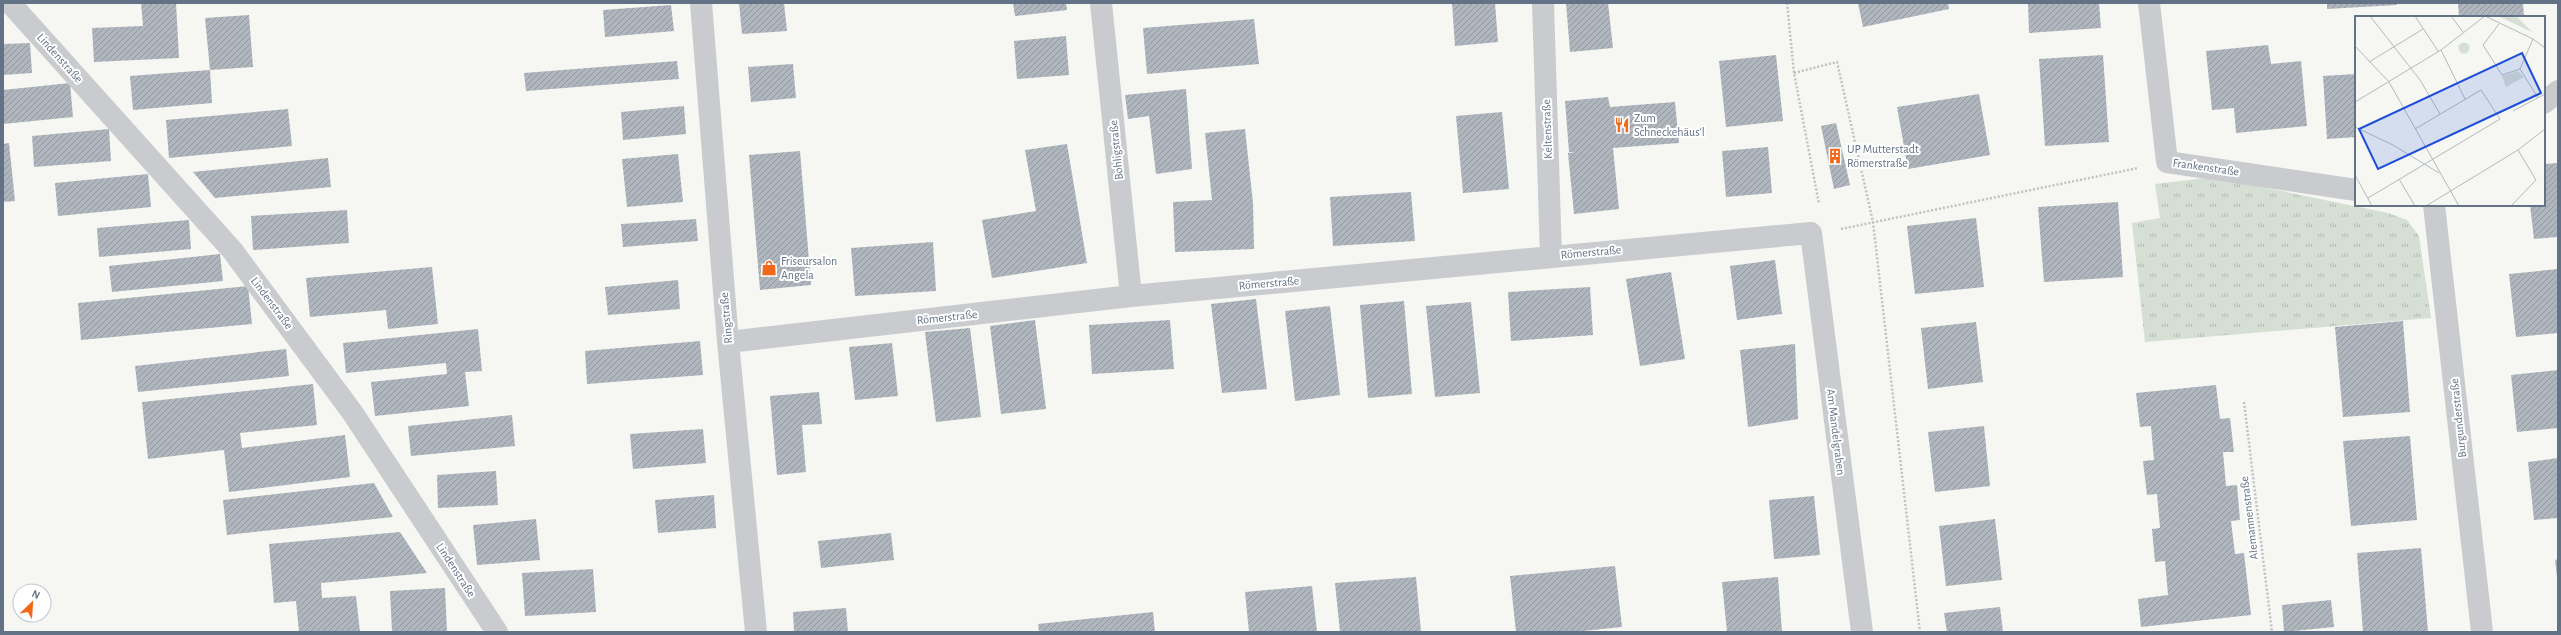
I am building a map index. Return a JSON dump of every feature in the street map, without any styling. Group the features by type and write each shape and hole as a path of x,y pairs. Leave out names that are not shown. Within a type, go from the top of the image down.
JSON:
{"street":[{"name":"Lindenstraße","path":"10,3 232,250 352,412 496,632"},
{"name":"Ringstraße","path":"701,3 728,342 756,632"},
{"name":"Bohligstraße","path":"1101,3 1131,296"},
{"name":"Keltenstraße","path":"1543,3 1551,256"},
{"name":"Frankenstraße","path":"2149,3 2168,162 2355,190"},
{"path":"2545,102 2558,91"},
{"name":"Burgunderstraße","path":"2434,206 2482,632"},
{"name":"Römerstraße","path":"728,342 1131,296 1817,232"},
{"name":"Am Mandelgraben","path":"1817,232 1862,632"}],"path":[{"path":"1787,3 1794,73 1817,232 2168,162"},
{"path":"1794,73 1837,62 1873,222 1920,632"},
{"name":"Alemannenstraße","path":"2244,402 2272,632"}],"green space":[{"path":"2214,177 2388,213 2407,220 2419,236 2431,318 2145,342 2132,223 2160,218 2155,184"}],"building":[{"path":"141,3 176,3 179,58 94,62 92,28 143,26"},
{"path":"739,3 784,3 787,31 742,34"},
{"path":"1013,3 1066,3 1067,10 1015,16"},
{"path":"1452,3 1495,3 1498,42 1455,46"},
{"path":"1566,3 1608,3 1613,48 1570,52"},
{"path":"1858,3 1948,3 1949,9 1863,27"},
{"path":"2028,3 2099,3 2101,28 2029,33"},
{"path":"2327,3 2396,3 2397,5 2327,9"},
{"path":"2458,3 2523,3 2524,16 2459,16"},
{"path":"671,5 674,31 605,37 603,10"},
{"path":"249,15 253,67 210,70 205,18"},
{"path":"1254,19 1259,64 1147,74 1143,28"},
{"path":"1066,36 1069,75 1017,79 1014,41"},
{"path":"30,43 32,73 3,75 3,44"},
{"path":"2268,45 2271,64 2301,61 2307,126 2236,133 2234,108 2212,110 2206,51"},
{"path":"1776,55 1783,121 1726,127 1719,61"},
{"path":"2103,55 2109,142 2045,146 2039,59"},
{"path":"677,61 679,79 526,91 524,73"},
{"path":"793,64 796,98 751,102 748,67"},
{"path":"210,70 212,103 133,110 130,76"},
{"path":"2355,74 2355,137 2327,139 2323,76"},
{"path":"70,83 73,117 3,124 3,90"},
{"path":"1186,89 1192,169 1156,174 1149,116 1128,119 1125,95"},
{"path":"1979,94 1990,155 1908,169 1897,107"},
{"name":"Zum Schneckehäus'l","path":"1608,97 1610,107 1675,102 1679,143 1613,148 1619,209 1574,214 1568,153 1576,152 1569,152 1565,101"},
{"path":"684,106 686,134 623,140 621,112"},
{"path":"288,109 292,146 169,158 166,120"},
{"path":"1502,112 1509,189 1463,193 1456,116"},
{"name":"UP Mutterstadt Römerstraße","path":"1836,123 1850,185 1834,189 1821,126"},
{"path":"109,129 111,161 34,167 32,136"},
{"path":"1245,129 1253,203 1254,249 1175,252 1173,202 1212,200 1205,133"},
{"path":"9,143 15,201 3,202 3,144"},
{"path":"1067,144 1087,263 992,278 982,220 1036,211 1025,150"},
{"path":"1768,147 1772,193 1726,197 1722,151"},
{"path":"800,151 811,285 760,290 749,155"},
{"path":"678,154 683,202 627,207 622,159"},
{"path":"328,158 331,187 215,198 193,172"},
{"path":"2558,163 2558,237 2534,239 2530,206 2545,206 2545,164"},
{"path":"148,174 151,207 58,216 55,183"},
{"path":"1411,192 1415,241 1333,246 1330,197"},
{"path":"2118,202 2123,277 2044,282 2038,207"},
{"path":"347,210 349,243 253,250 251,216"},
{"path":"1976,218 1984,287 1915,294 1907,226"},
{"path":"696,219 698,241 623,247 621,224"},
{"path":"189,220 191,249 99,257 97,228"},
{"path":"933,242 936,291 855,296 851,248"},
{"path":"220,254 223,281 112,292 109,266"},
{"path":"1775,260 1782,314 1737,320 1730,266"},
{"path":"432,267 438,324 388,329 386,310 310,317 306,278"},
{"path":"2558,269 2558,333 2516,337 2509,274"},
{"path":"1671,272 1685,359 1640,366 1626,279"},
{"path":"678,280 680,309 608,315 605,287"},
{"path":"248,286 252,324 81,340 78,303"},
{"path":"1590,287 1593,335 1511,341 1508,292"},
{"path":"1256,299 1267,389 1222,393 1211,304"},
{"path":"1404,301 1412,394 1368,398 1360,305"},
{"path":"1471,302 1480,393 1435,397 1426,306"},
{"path":"1330,306 1340,395 1295,401 1285,311"},
{"path":"1035,320 1046,409 1001,414 990,326"},
{"path":"1170,320 1174,369 1092,374 1089,325"},
{"path":"2403,321 2410,412 2343,417 2335,327"},
{"path":"1976,322 1983,382 1928,389 1921,328"},
{"path":"970,328 981,417 936,422 925,332"},
{"path":"478,329 482,371 465,372 469,406 375,416 371,382 447,374 446,363 346,373 343,343"},
{"path":"700,341 703,375 587,384 585,351"},
{"path":"892,343 898,396 855,400 849,347"},
{"path":"1795,344 1798,419 1748,427 1740,350"},
{"path":"286,349 289,376 138,392 135,366"},
{"path":"2558,370 2558,428 2517,432 2511,375"},
{"path":"313,384 317,425 240,433 242,448 345,435 350,477 229,492 224,450 148,459 142,402"},
{"path":"2216,385 2220,419 2230,418 2234,452 2223,452 2226,486 2237,485 2240,520 2231,521 2235,554 2244,553 2251,615 2141,627 2138,599 2168,595 2165,561 2155,562 2152,529 2160,528 2157,494 2147,495 2143,461 2154,460 2151,426 2140,427 2136,393"},
{"path":"819,392 822,424 802,425 806,472 777,475 770,396"},
{"path":"512,415 515,446 411,456 408,426"},
{"path":"1984,426 1990,486 1935,492 1928,432"},
{"path":"703,429 706,463 633,469 630,434"},
{"path":"2410,436 2417,520 2351,526 2343,441"},
{"path":"2558,458 2558,518 2534,520 2528,462"},
{"path":"496,471 498,505 438,508 437,475"},
{"path":"374,483 393,517 227,535 223,500"},
{"path":"714,495 716,528 658,533 655,500"},
{"path":"1814,496 1820,555 1774,559 1769,500"},
{"path":"536,519 540,560 477,565 473,525"},
{"path":"1995,519 2002,580 1946,586 1939,526"},
{"path":"400,532 427,573 321,583 322,598 356,596 360,632 299,632 296,601 274,603 269,544"},
{"path":"891,533 894,560 821,568 818,541"},
{"path":"2421,548 2428,632 2363,632 2357,553"},
{"path":"2558,559 2558,577 2557,577 2555,560"},
{"path":"1615,566 1622,627 1573,632 1516,632 1510,576"},
{"path":"593,569 596,612 525,616 522,573"},
{"path":"1416,577 1421,632 1340,632 1335,583"},
{"path":"1778,577 1782,632 1727,632 1722,582"},
{"path":"1312,586 1317,632 1249,632 1245,592"},
{"path":"445,588 447,632 392,632 390,591"},
{"path":"2331,600 2334,627 2284,632 2282,605"},
{"path":"2000,607 2003,632 1947,632 1944,613"},
{"path":"846,608 848,632 794,632 793,612"},
{"path":"1153,612 1155,632 1039,632 1038,624"}],"place":[{"name":"Zum Schneckehäus'l","path":"1622,125"},
{"name":"UP Mutterstadt Römerstraße","path":"1835,156"},
{"name":"Friseursalon Angela","path":"769,268"}]}
